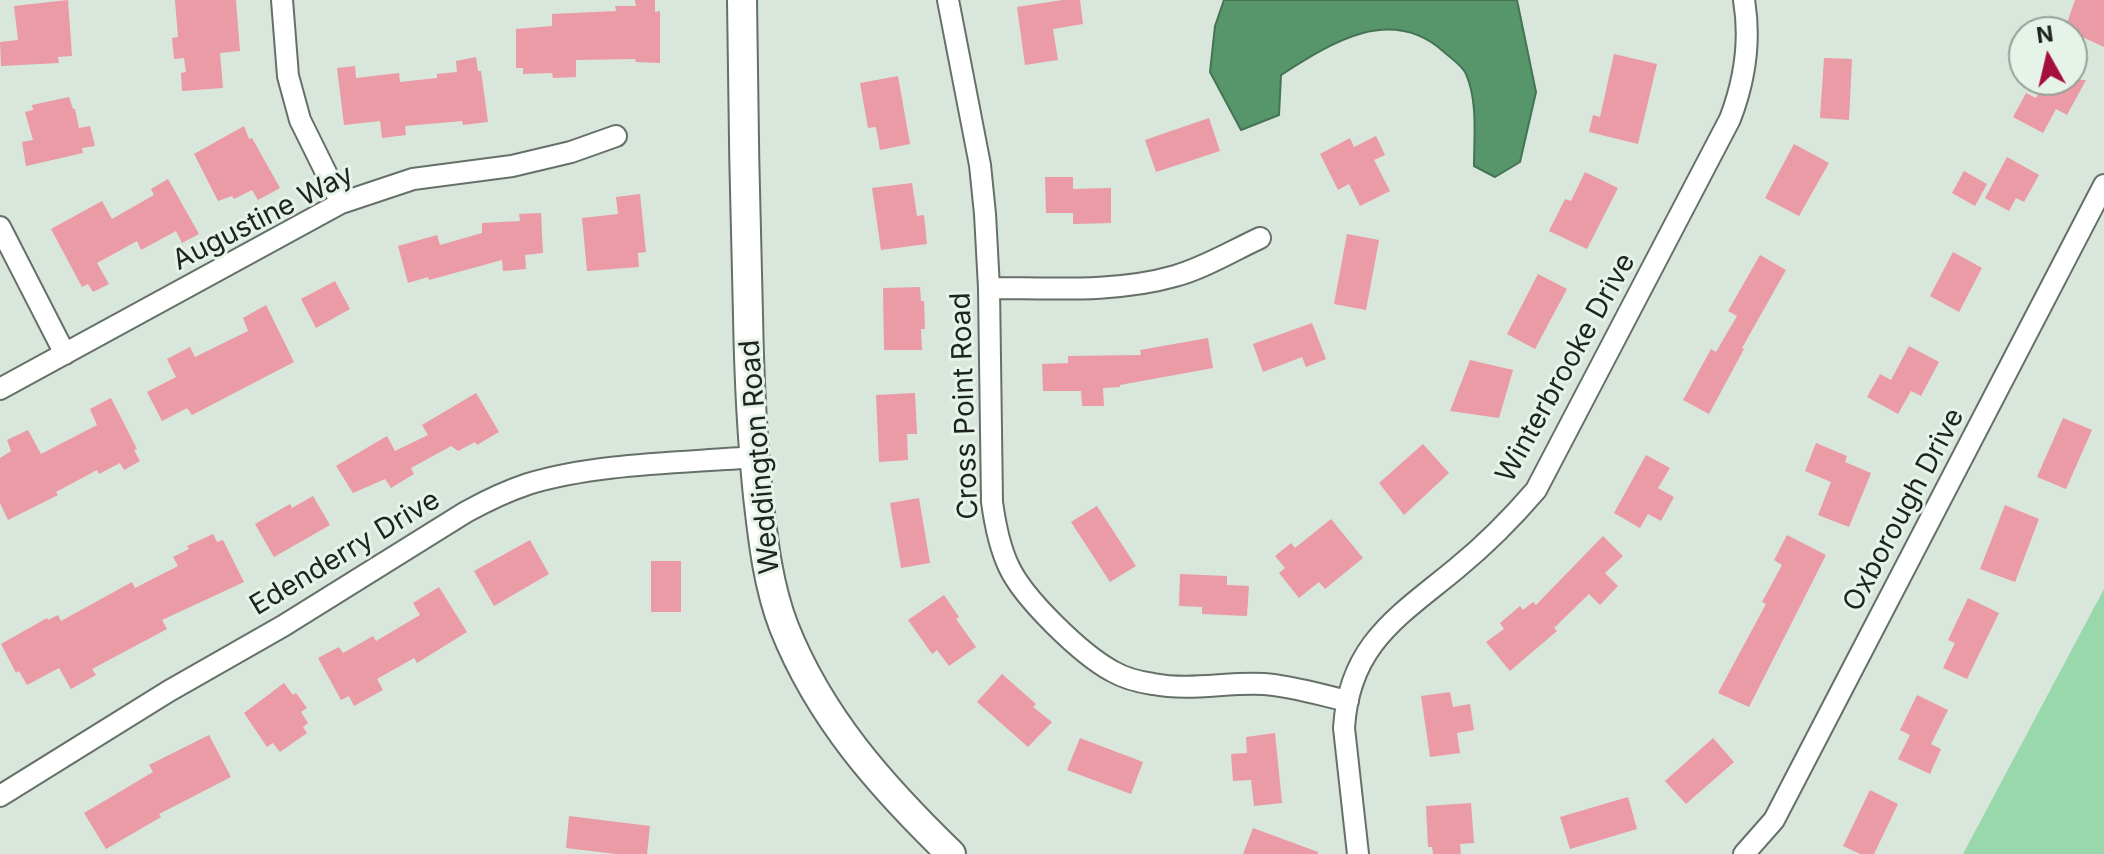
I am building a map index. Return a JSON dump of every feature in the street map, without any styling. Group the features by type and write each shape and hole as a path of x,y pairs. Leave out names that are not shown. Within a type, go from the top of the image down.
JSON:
{"main road":[{"name":"Weddington Road","path":"742,0 749,386 762,530 776,605 818,698 870,771 951,854"}],"street":[{"path":"282,0 288,76 300,120 341,203"},
{"name":"Cross Point Road","path":"948,0 980,165 989,288 992,502 996,528 1009,568 1033,601 1097,660 1126,678 1154,685 1200,687 1267,684 1348,701"},
{"name":"Winterbrooke Drive","path":"1358,854 1344,728 1348,701 1362,662 1388,624 1458,567 1519,511 1536,490 1730,119 1743,85 1747,44 1744,0"},
{"name":"Augustine Way","path":"0,389 341,203 413,179 512,166 571,152 616,136"},
{"name":"Oxborough Drive","path":"1744,854 1774,820 1969,450 2104,185"},
{"path":"0,227 65,354"},
{"path":"989,288 1144,284 1178,276 1260,238"},
{"name":"Edenderry Drive","path":"0,796 213,664 283,626 466,512 496,497 526,485 584,472 754,457"}],"shaded area":[{"path":"1224,0 1517,0 1536,92 1520,162 1495,177 1474,166 1474,107 1464,71 1424,38 1403,31 1382,30 1361,34 1300,63 1281,75 1279,115 1241,130 1210,72 1215,26"},
{"path":"2104,589 2104,854 1963,854"}],"building":[{"path":"68,0 72,56 58,57 59,63 1,66 0,42 18,40 14,6"},
{"path":"175,0 236,0 240,51 220,53 223,88 182,91 181,73 186,72 184,58 174,59 172,38 178,37"},
{"path":"635,0 655,0 655,12 660,11 660,63 636,62 635,59 576,60 576,77 553,78 552,73 523,74 523,68 516,68 516,29 552,26 552,14 616,11 615,6 636,6"},
{"path":"1080,0 1083,24 1053,29 1058,60 1025,65 1017,7"},
{"path":"2075,0 2104,0 2104,47 2088,40 2088,16 2069,16"},
{"path":"1614,54 1657,64 1638,144 1589,132 1593,115 1600,117"},
{"path":"476,57 488,122 405,126 406,135 382,138 380,121 344,125 337,68 355,66 356,78 399,73 400,82 437,78 437,74 457,72 456,61"},
{"path":"1824,58 1852,59 1849,120 1820,118"},
{"path":"898,76 910,144 880,150 876,127 868,128 860,83"},
{"path":"2024,96 2077,96 2067,115 2056,109 2043,133 2013,117"},
{"path":"69,97 79,128 90,126 95,146 82,148 83,153 26,166 22,142 33,140 25,112 33,110 32,105"},
{"path":"1209,118 1220,151 1156,172 1145,140"},
{"path":"244,126 280,188 258,200 252,190 234,199 232,196 218,201 194,154"},
{"path":"1376,136 1385,155 1374,160 1390,191 1360,206 1349,184 1338,190 1320,154 1350,138 1354,147"},
{"path":"1794,144 1829,163 1799,216 1765,198"},
{"path":"2007,157 2039,175 2024,202 2016,198 2009,211 1985,198"},
{"path":"1964,171 1987,184 1975,206 1952,193"},
{"path":"1585,172 1618,188 1587,249 1549,231 1565,199 1571,201"},
{"path":"1045,177 1073,177 1073,189 1111,188 1111,223 1073,224 1073,213 1046,213"},
{"path":"168,179 199,234 182,243 176,231 141,250 137,241 97,263 109,284 93,292 88,284 82,287 51,229 102,201 112,219 154,195 151,189"},
{"path":"912,183 917,216 924,215 927,244 881,250 872,188"},
{"path":"640,194 646,252 638,253 639,267 587,271 582,218 618,214 616,197"},
{"path":"541,213 543,253 525,255 526,269 503,271 502,260 408,283 398,246 437,235 440,245 482,233 482,223 520,221 519,214"},
{"path":"1347,234 1379,240 1366,310 1334,304"},
{"path":"1953,252 1982,268 1959,312 1930,296"},
{"path":"1760,255 1786,270 1709,414 1683,400 1711,349 1716,352 1737,316 1728,311"},
{"path":"1538,274 1567,289 1535,349 1507,334"},
{"path":"335,281 350,309 316,328 301,299"},
{"path":"920,287 925,329 921,329 922,350 884,350 883,288"},
{"path":"266,305 294,362 192,415 187,408 162,421 147,392 176,377 167,359 190,347 195,357 248,331 243,318"},
{"path":"1312,323 1326,359 1306,367 1302,357 1263,372 1253,344"},
{"path":"1208,338 1213,368 1103,388 1104,406 1082,406 1081,391 1043,391 1042,364 1068,363 1068,356 1141,355 1140,350"},
{"path":"1909,346 1939,362 1921,396 1911,391 1898,414 1867,397 1880,374 1891,380"},
{"path":"1470,360 1513,370 1499,418 1450,411"},
{"path":"476,393 499,432 477,445 475,442 458,451 451,446 411,468 414,474 391,488 385,479 353,493 336,466 387,436 395,451 428,435 422,425"},
{"path":"915,393 917,434 907,434 908,460 879,462 876,395"},
{"path":"111,398 140,461 124,470 120,463 99,474 97,470 56,492 58,495 8,520 0,503 0,458 11,451 7,440 28,430 41,454 97,425 90,409"},
{"path":"2063,418 2092,430 2066,489 2037,477"},
{"path":"1816,443 1847,456 1845,462 1871,473 1849,527 1818,515 1831,482 1805,471"},
{"path":"1423,444 1449,473 1404,515 1379,483"},
{"path":"1646,455 1670,468 1658,488 1674,497 1661,521 1648,514 1640,528 1614,513"},
{"path":"313,496 330,525 274,557 255,524 290,504 292,508"},
{"path":"919,498 930,563 901,568 890,503"},
{"path":"2005,505 2039,519 2015,582 1980,569"},
{"path":"1097,506 1136,566 1110,582 1071,522"},
{"path":"1331,519 1363,558 1325,589 1319,582 1299,598 1279,573 1285,568 1275,556 1291,543 1295,548"},
{"path":"213,534 217,542 223,540 244,582 162,620 167,629 92,669 96,675 71,689 59,668 27,685 19,671 16,673 1,644 47,618 58,615 61,621 132,582 135,588 178,566 173,557 189,549 187,546"},
{"path":"1787,535 1826,555 1749,707 1718,693 1766,604 1762,602 1782,565 1774,560"},
{"path":"1603,536 1623,556 1605,573 1618,586 1600,605 1589,594 1554,628 1557,631 1510,671 1486,642 1504,629 1500,623 1520,606 1523,610 1533,602 1536,605"},
{"path":"530,540 549,574 494,606 474,571"},
{"path":"651,561 681,561 681,612 651,612"},
{"path":"1180,574 1227,576 1227,585 1249,586 1247,616 1202,614 1202,607 1179,606"},
{"path":"439,587 467,632 417,663 414,658 377,679 383,690 354,706 349,696 341,700 318,658 339,647 343,653 373,636 376,641 420,615 413,603"},
{"path":"944,595 976,647 949,666 937,650 932,654 908,620"},
{"path":"1968,598 1999,613 1967,679 1943,668 1955,643 1948,640"},
{"path":"1002,674 1052,722 1028,747 977,702"},
{"path":"284,683 307,708 301,712 308,723 303,727 307,733 280,752 273,743 267,747 244,713"},
{"path":"1450,692 1453,707 1470,704 1474,730 1457,733 1460,753 1430,757 1421,696"},
{"path":"1917,695 1948,710 1931,744 1941,749 1930,774 1898,759 1910,735 1900,730"},
{"path":"1275,733 1282,803 1254,806 1251,780 1233,781 1231,754 1247,753 1246,737"},
{"path":"209,735 231,777 159,814 161,817 106,849 84,813 153,772 149,765"},
{"path":"1080,738 1143,762 1131,794 1067,770"},
{"path":"1713,738 1734,762 1686,804 1665,781"},
{"path":"1870,790 1898,804 1874,854 1860,854 1843,846"},
{"path":"1628,797 1637,829 1570,849 1560,817"},
{"path":"1471,803 1474,843 1460,844 1461,854 1433,854 1432,847 1428,847 1426,806"},
{"path":"569,816 650,826 647,854 566,848"},
{"path":"1253,828 1318,852 1318,854 1243,854"}]}
